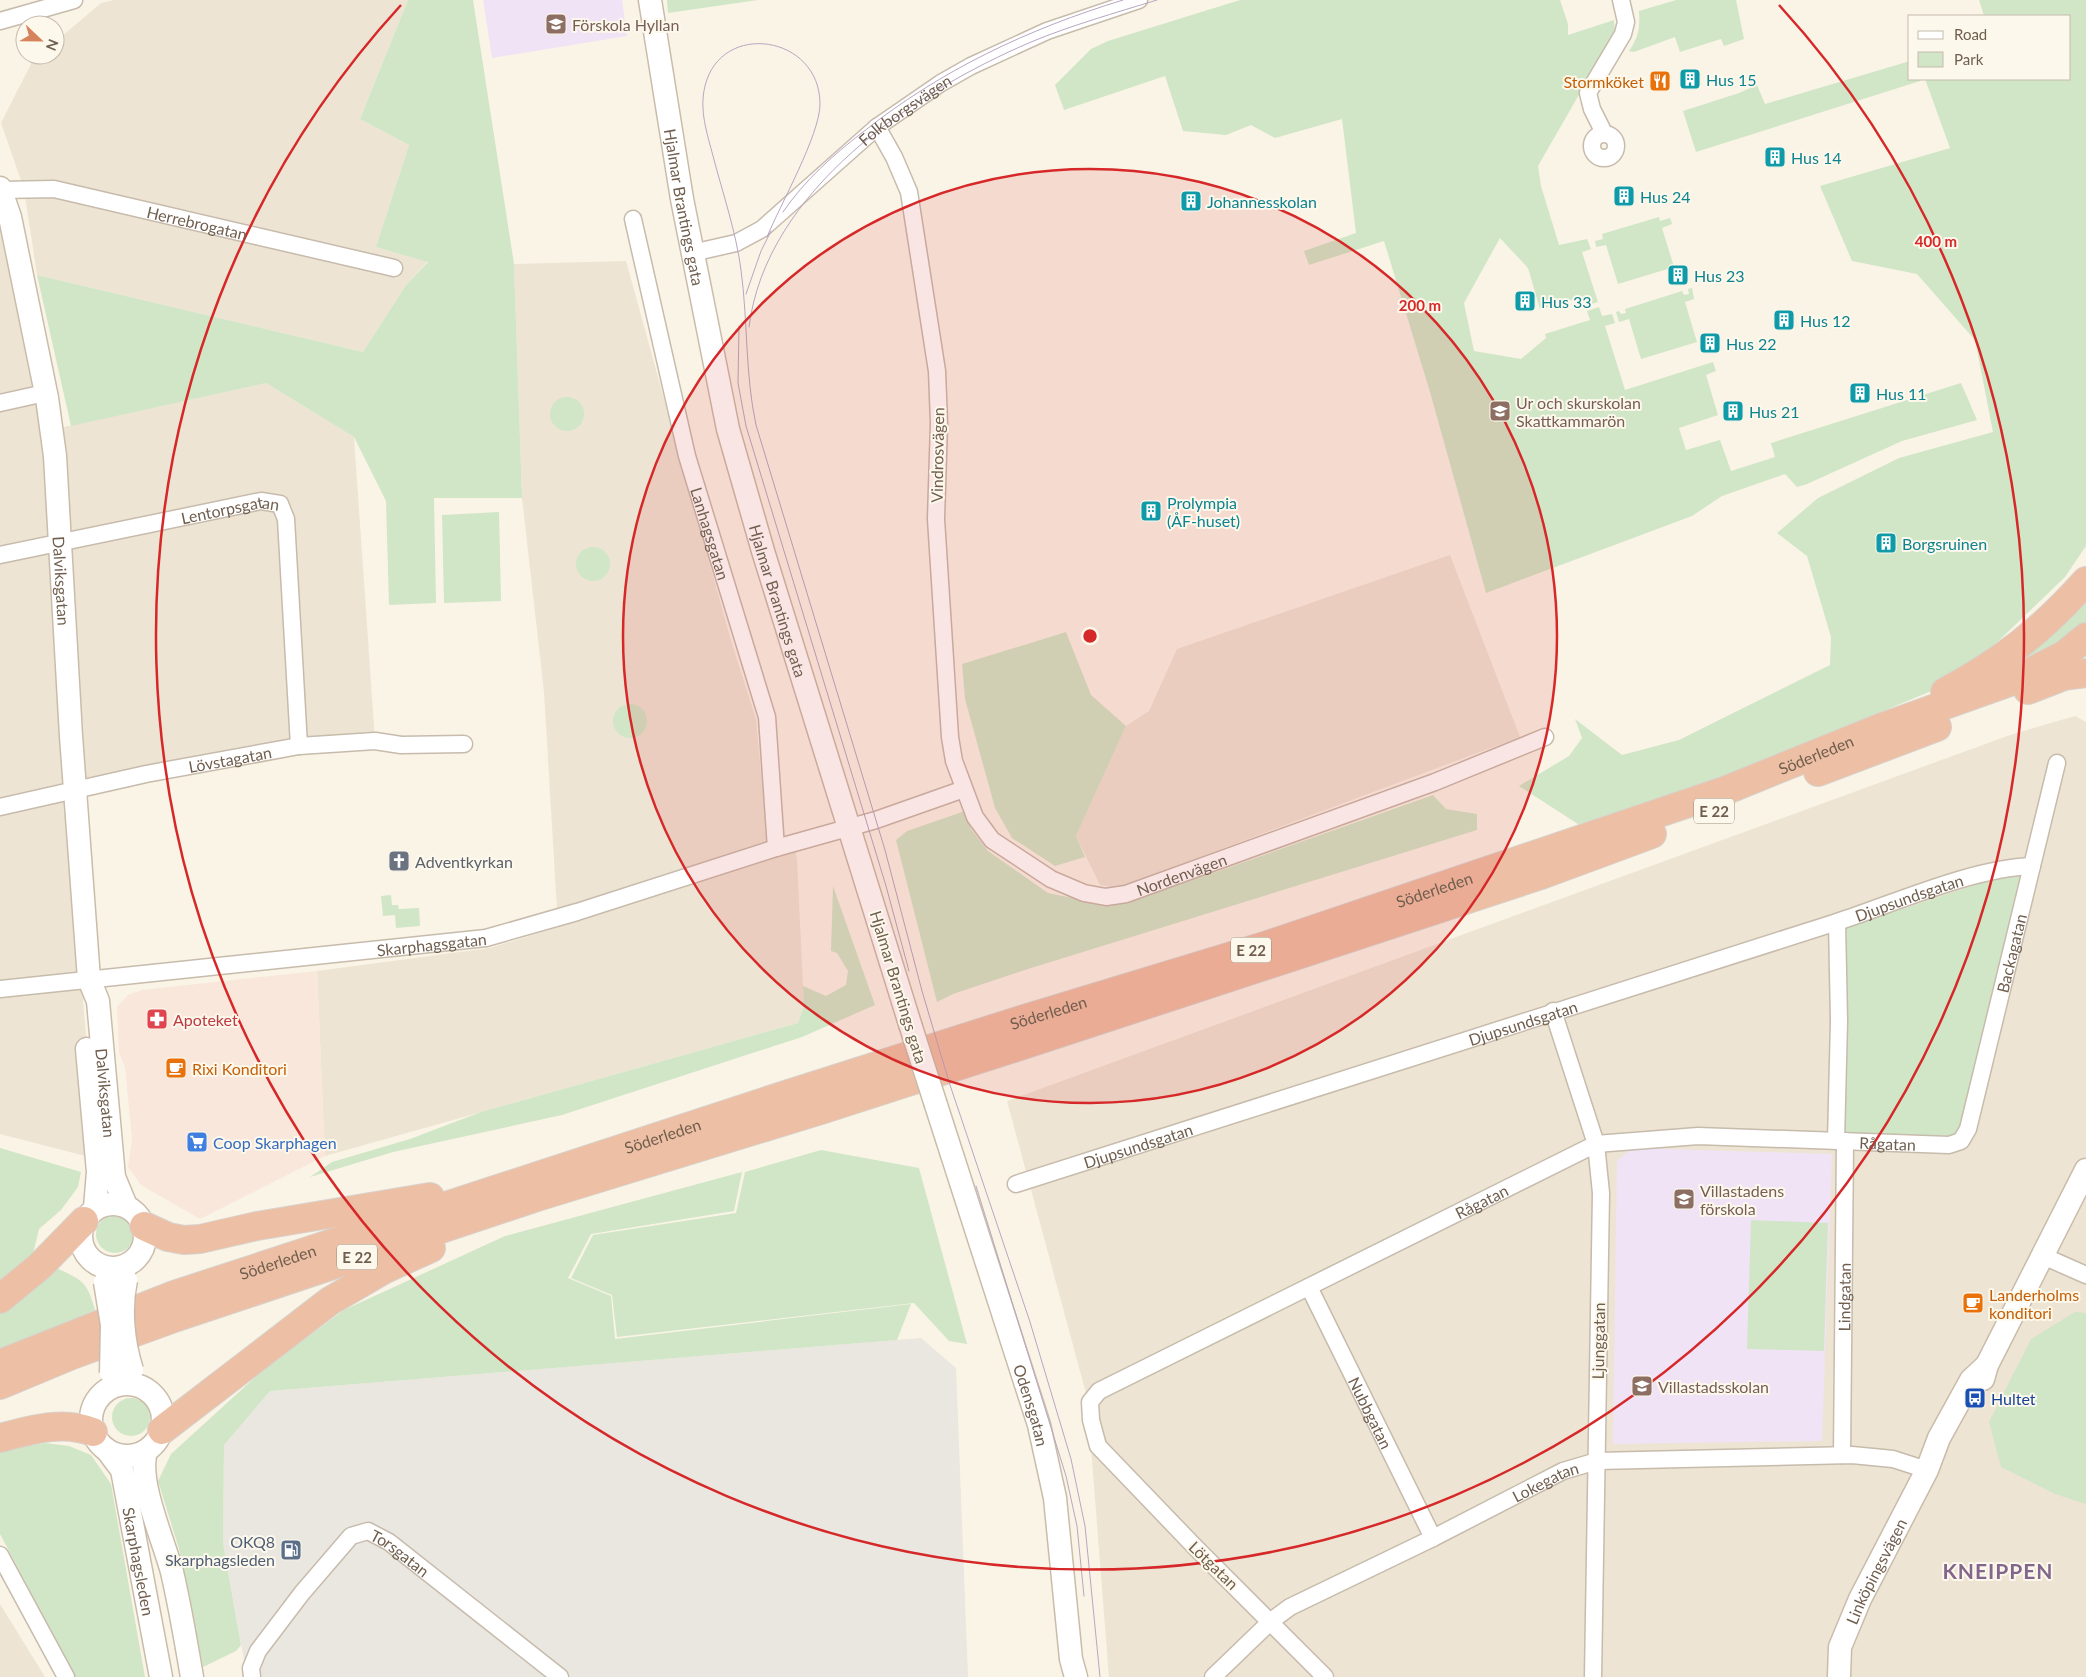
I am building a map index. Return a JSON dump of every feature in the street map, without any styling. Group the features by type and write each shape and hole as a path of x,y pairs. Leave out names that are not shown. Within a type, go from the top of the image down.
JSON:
{"highway":[{"name":"E 22","path":"1880,728 1974,677 2010,654 2038,631 2086,581"},
{"name":"Söderleden","path":"0,1385 72,1355 528,1190 1002,1026 1277,942 1724,791 1880,728 2016,680 2064,655 2086,637"},
{"name":"Söderleden","path":"0,1364 174,1295 528,1190 824,1110 1541,875 1886,747 2055,680 2086,674"},
{"path":"144,1226 168,1237 184,1240 200,1239 257,1226 528,1190"},
{"path":"154,1440 330,1302 385,1269 528,1190"},
{"path":"0,1299 40,1266 90,1215"},
{"path":"0,1438 56,1426 80,1427 100,1441"}],"street":[{"path":"0,21 74,0"},
{"name":"Hjalmar Brantings gata","path":"650,0 667,119 728,429 763,551 962,1188"},
{"name":"Folkborgsvägen","path":"692,253 741,242 762,229 877,127 941,83 1005,49 1065,24 1139,0"},
{"path":"1604,133 1592,109 1588,93 1623,34 1626,22 1621,0"},
{"name":"Vindrosvägen","path":"877,127 897,164 909,192 937,371 940,423 936,519 937,544 950,736 954,761 964,789"},
{"name":"Herrebrogatan","path":"0,189 54,189 394,268"},
{"name":"Dalviksgatan","path":"0,189 10,217 45,393 55,456 75,791 89,979 98,1001 114,1177 126,1206"},
{"name":"Lanhagsgatan","path":"633,219 687,456 767,717 776,848"},
{"path":"0,403 45,393"},
{"name":"Lentorpsgatan","path":"0,555 261,501 280,504 286,519 299,746"},
{"name":"Nordenvägen","path":"964,789 975,817 992,840 1051,879 1084,893 1106,897 1126,894 1435,782 1545,737"},
{"name":"Lövstagatan","path":"0,808 146,774 299,746 375,741 401,745 464,744"},
{"name":"Backagatan","path":"1961,1141 1968,1129 2056,763"},
{"path":"849,828 964,789"},
{"name":"Skarphagsgatan","path":"0,989 486,938 776,848 849,828"},
{"name":"Djupsundsgatan","path":"1016,1184 2006,867 2032,866"},
{"name":"Lindgatan","path":"1837,922 1842,1455"},
{"name":"Dalviksgatan","path":"89,979 83,1001 98,1172 90,1215 80,1236 82,1247 86,1254 109,1276"},
{"name":"Ljunggatan","path":"1553,1011 1596,1144 1601,1193 1593,1677"},
{"name":"Rågatan","path":"1104,1452 1098,1446 1091,1420 1090,1402 1099,1391 1596,1144 1698,1136 1949,1145 1961,1141"},
{"name":"Linköpingsvägen","path":"1840,1677 1840,1647 1847,1629 1927,1470 1934,1448 1971,1380 1987,1364 2086,1170"},
{"name":"Odensgatan","path":"962,1188 1039,1425 1055,1498 1071,1659 1076,1677"},
{"path":"90,1215 108,1204 126,1206 137,1214 144,1226 144,1248 136,1260 109,1276"},
{"path":"2043,1256 2086,1276"},
{"path":"122,1372 154,1395 162,1410 154,1440 132,1456 120,1455 100,1441 91,1421 93,1408 102,1394 122,1372 127,1353 123,1304 107,1268 120,1268 136,1260"},
{"name":"Nubbgatan","path":"1309,1287 1433,1538"},
{"path":"102,1394 112,1387 124,1384 146,1389"},
{"name":"Skarphagsleden","path":"154,1440 142,1462 145,1486 172,1573 192,1677"},
{"name":"Skarphagsleden","path":"100,1441 122,1470 161,1677"},
{"name":"Lötgatan","path":"1104,1452 1325,1677"},
{"name":"Lokegatan","path":"1213,1677 1271,1621 1290,1607 1433,1538 1563,1471 1596,1460 1842,1455 1893,1459 1927,1470"},
{"name":"Torsgatan","path":"252,1677 251,1668 258,1651 302,1594 351,1536 368,1531 389,1542 560,1677"},
{"path":"0,1555 66,1677"},
{"name":"Odensgatan","path":"1068,1628 1087,1677"}],"shaded area":[{"path":"114,0 408,0 360,119 409,145 376,247 428,261 406,285 363,352 37,275 24,189 1,123 30,65 65,65 65,34 101,3"},
{"name":"Förskola Hyllan","path":"483,0 622,0 627,36 492,58"},
{"path":"0,190 53,440 64,427 266,383 354,437 375,741 75,791 89,979 83,1001 97,1159 0,1134"},
{"path":"626,261 730,637 756,719 766,826 794,841 797,860 804,1006 798,1023 325,1156 317,971 490,948 558,927 544,692 522,498 514,264"},
{"path":"1450,555 1520,737 1117,888 1100,885 1076,836 1126,726 1149,711 1177,649"},
{"path":"2075,716 2086,722 2086,1677 1109,1677 1087,1397 1007,1101 2010,735"},
{"path":"317,971 325,1156 200,1219 141,1185 128,1167 132,1139 125,1067 119,1053 117,1007 128,995 142,990"},
{"path":"1633,1148 1832,1154 1822,1441 1613,1444 1617,1160"},
{"path":"921,1338 956,1368 968,1677 247,1677 223,1543 224,1445 270,1391"},
{"path":"0,1604 45,1677 0,1677"}],"green space":[{"path":"408,0 473,0 514,264 522,498 434,498 436,603 389,605 386,501 354,437 266,383 71,426 37,275 363,352 406,285 428,262 376,247 409,145 360,119"},
{"path":"667,0 758,0 668,13"},
{"path":"1240,0 1560,0 1568,24 1568,35 1614,20 1615,32 1538,166 1541,186 1559,245 1587,239 1591,249 1582,252 1598,302 1585,306 1582,297 1540,309 1528,268 1500,238 1464,303 1474,351 1521,359 1546,338 1545,334 1590,320 1587,311 1599,307 1602,316 1612,314 1615,323 1605,326 1625,390 1713,362 1716,371 1706,375 1718,415 1679,428 1686,450 1720,440 1731,471 1775,457 1771,443 1961,383 1977,420 1902,441 1797,487 1785,474 1722,496 1692,516 1486,593 1430,392 1384,241 1309,265 1304,251 1356,233 1342,119 1275,138 1251,125 1226,135 1183,131 1165,76 1064,110 1055,85 1091,49 1108,41"},
{"path":"1676,0 1736,0 1744,39 1724,46 1721,39 1680,52 1675,37 1634,52 1629,51 1638,32 1639,11"},
{"path":"1979,0 2086,0 2086,546 2065,577 1958,680 1697,788 1581,826 1519,786 1569,756 1582,738 1575,719 1622,755 1679,740 1830,665 1831,637 1807,556 1777,533 1818,498 1899,458 1993,432 1975,340 1917,274 1852,261 1820,186 1950,148 1925,80 2071,80 2071,15 1984,15"},
{"path":"1908,62 1908,80 1920,80 1696,152 1683,111 1739,93 1757,85 1765,104"},
{"path":"1659,217 1660,221 1670,218 1672,224 1662,228 1674,267 1618,284 1606,245 1596,247 1595,241 1603,239 1602,234"},
{"path":"1692,288 1694,299 1685,302 1697,342 1641,359 1629,319 1619,322 1616,312 1626,313 1625,309 1682,291 1684,295 1689,294 1688,289"},
{"path":"567,397 574,398 579,402 583,407 583,421 579,426 574,430 567,431 560,430 555,426 551,421 550,414 551,407 555,402 560,398"},
{"path":"499,512 501,601 444,603 442,515"},
{"path":"593,547 600,548 605,552 609,557 609,571 605,576 600,580 593,581 586,580 581,576 577,571 576,564 577,557 581,552 586,548"},
{"path":"2086,592 2086,625 2044,657 1986,675"},
{"path":"1066,632 1091,695 1126,726 1076,836 1085,857 1055,866 1012,838 995,808 965,699 962,664"},
{"path":"630,704 637,705 642,709 646,714 646,728 642,733 637,737 630,738 623,737 618,733 614,728 613,721 614,714 618,709 623,705"},
{"path":"1433,795 1446,809 1477,814 1477,830 1028,969 953,994 937,1002 896,840 907,831 965,811 971,829 988,851 1048,893 1111,906 1216,872"},
{"path":"2021,870 1962,1136 1844,1133 1845,928"},
{"path":"833,886 875,1005 802,1037 562,1115 393,1152 310,1177 332,1162 410,1139 481,1112 798,1023 804,1006 803,986 826,996 846,985 848,971 837,953 831,951"},
{"path":"391,895 392,905 398,905 399,909 419,908 420,926 396,928 395,915 383,916 381,896"},
{"path":"0,1148 81,1172 78,1187 61,1210 39,1229 32,1258 0,1285"},
{"path":"821,1150 919,1168 967,1344 949,1341 914,1303 617,1337 612,1295 571,1278 593,1235 736,1213 745,1172"},
{"path":"742,1172 734,1211 591,1234 568,1278 611,1296 615,1339 911,1304 897,1340 270,1391 224,1445 223,1543 241,1645 236,1651 203,1667 179,1549 158,1481 171,1454 263,1370 344,1310 505,1236"},
{"path":"115,1215 122,1216 128,1221 133,1227 133,1241 128,1247 122,1252 115,1253 108,1252 102,1247 97,1241 96,1234 97,1227 102,1221 108,1216"},
{"path":"1751,1220 1828,1223 1824,1351 1747,1349"},
{"path":"56,1268 83,1283 95,1310 0,1353 0,1312"},
{"path":"2075,1312 2086,1313 2086,1504 2055,1494 2001,1467 1989,1422 2031,1339"},
{"path":"131,1398 138,1399 144,1404 149,1410 149,1424 144,1430 138,1435 131,1436 124,1435 118,1430 113,1424 112,1417 113,1410 118,1404 124,1399"},
{"path":"45,1443 69,1446 91,1455 111,1484 145,1677 75,1677 0,1534 0,1451"}],"tram line":[{"path":"783,212 800,190 830,159 863,132 923,89 954,71 1020,38 1088,11 1123,0"},
{"path":"749,327 761,277 784,232 815,190 853,152 895,118 940,88 986,63 1031,42 1062,30 1157,0"},
{"path":"767,237 807,151 814,133 820,104 816,81 804,63 788,51 768,44 748,44 730,51 715,65 705,86 703,113 739,256 750,387 756,425 885,850 922,991 949,1082 1030,1322 1071,1459 1085,1526 1100,1677"},
{"path":"746,294 761,251 771,231"},
{"path":"739,326 738,383 746,426 886,886 909,971"},
{"path":"976,1186 1066,1476 1077,1526 1084,1596"}],"place":[{"name":"Förskola Hyllan","path":"556,24"},
{"name":"Hus 15","path":"1690,79"},
{"name":"Stormköket","path":"1660,81"},
{"name":"Hus 14","path":"1775,157"},
{"name":"Hus 24","path":"1624,196"},
{"name":"Johannesskolan","path":"1191,201"},
{"name":"Hus 23","path":"1678,275"},
{"name":"Hus 33","path":"1525,301"},
{"name":"Hus 12","path":"1784,320"},
{"name":"Hus 22","path":"1710,343"},
{"name":"Hus 11","path":"1860,393"},
{"name":"Ur och skurskolan Skattkammarön","path":"1500,411"},
{"name":"Hus 21","path":"1733,411"},
{"name":"Prolympia (ÅF-huset)","path":"1151,511"},
{"name":"Borgsruinen","path":"1886,543"},
{"name":"Adventkyrkan","path":"399,861"},
{"name":"Apoteket","path":"157,1019"},
{"name":"Rixi Konditori","path":"176,1068"},
{"name":"Coop Skarphagen","path":"197,1142"},
{"name":"Villastadens förskola","path":"1684,1199"},
{"name":"Landerholms konditori","path":"1973,1303"},
{"name":"Villastadsskolan","path":"1642,1386"},
{"name":"Hultet","path":"1975,1398"},
{"name":"OKQ8 Skarphagsleden","path":"291,1550"}],"district":[{"name":"KNEIPPEN","path":"1998,1570"}]}
